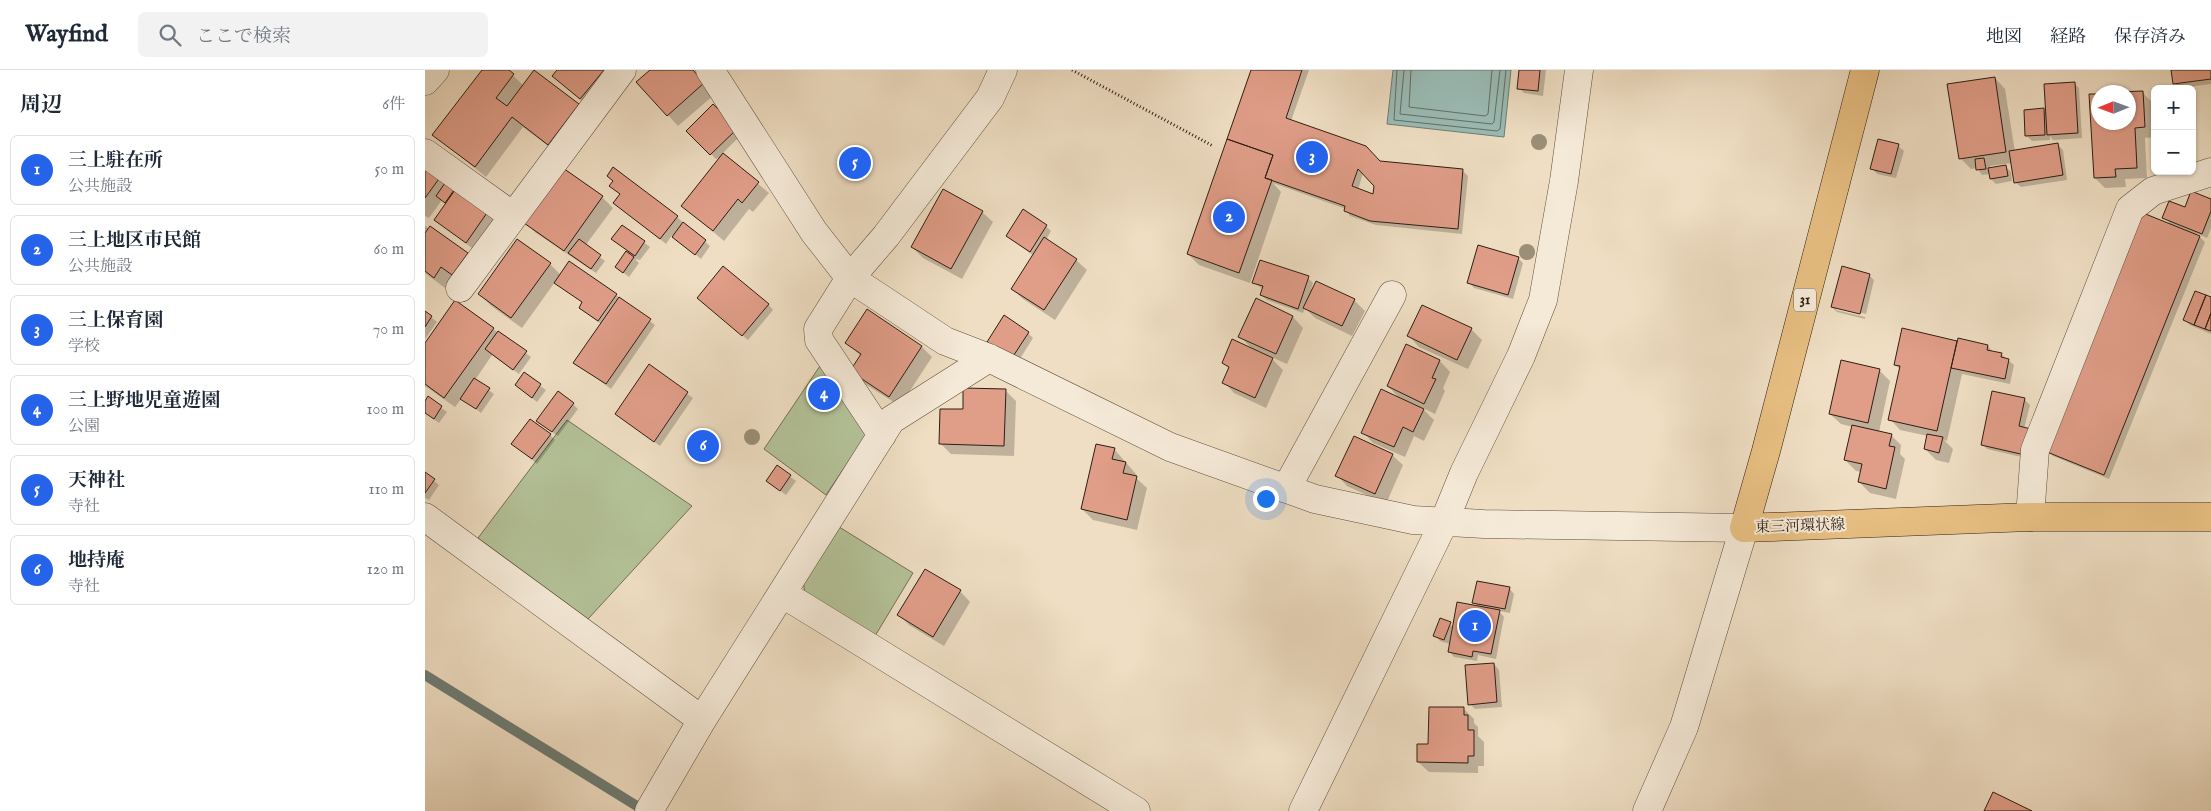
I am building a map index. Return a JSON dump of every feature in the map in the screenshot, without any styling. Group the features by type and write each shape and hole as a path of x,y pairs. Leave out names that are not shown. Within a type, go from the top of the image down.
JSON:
{"main road":[{"name":"東三河環状線","path":"1865,70 1766,451 1744,528 2030,517 2211,517"}],"street":[{"path":"425,81 435,70"},
{"path":"460,288 622,70"},
{"path":"710,70 814,232 850,278 945,341 989,358 1170,447 1315,499 1413,520 1744,528 1684,727 1647,811"},
{"path":"882,435 819,340 817,329 850,278 886,236 990,98 1003,70"},
{"path":"1303,811 1444,522 1464,473 1521,356 1543,300 1564,180 1579,70"},
{"path":"425,153 513,216"},
{"path":"2030,517 2035,450 2130,209 2153,191 2211,172"},
{"path":"1286,489 1392,295"},
{"path":"649,811 702,720 891,420 989,358"},
{"path":"425,516 702,720"},
{"path":"783,594 1136,811"}],"path":[{"path":"1072,70 1213,146"}],"green space":[{"path":"824,360 870,429 826,495 764,449"},
{"path":"567,420 692,506 588,619 478,538"},
{"path":"836,525 913,573 875,636 805,594 803,580"}],"water":[{"path":"1393,70 1511,70 1504,137 1387,124"}],"building":[{"path":"482,70 509,70 514,74 496,98 507,106 534,70 579,104 548,145 512,117 475,167 432,135"},
{"path":"557,70 604,70 580,99 552,76"},
{"path":"650,70 693,70 704,83 667,116 636,82"},
{"path":"1251,70 1302,70 1286,118 1366,146 1380,161 1463,169 1458,229 1370,221 1344,211 1345,206 1265,178 1273,155 1227,139","holes":["1358,169 1374,186 1373,194 1352,186"]},
{"path":"1519,70 1540,70 1538,91 1517,89"},
{"path":"2171,70 2211,70 2211,79 2173,84"},
{"path":"1995,77 2006,152 1959,159 1947,84"},
{"path":"2075,82 2078,133 2047,135 2044,84"},
{"path":"2136,91 2143,91 2145,127 2136,128"},
{"path":"2089,94 2091,94 2091,128"},
{"path":"713,104 738,128 710,155 686,131"},
{"path":"2044,108 2045,135 2025,136 2024,110"},
{"path":"2091,130 2135,130 2137,168 2115,169 2116,177 2094,178"},
{"path":"1227,139 1273,155 1265,178 1272,180 1239,273 1187,254"},
{"path":"1878,139 1899,144 1891,174 1870,169"},
{"path":"2058,143 2063,175 2014,183 2009,151"},
{"path":"723,153 759,182 742,203 738,199 713,231 681,206"},
{"path":"1984,158 1986,169 1976,170 1975,159"},
{"path":"425,164 441,176 425,198"},
{"path":"2006,165 2008,176 1990,179 1988,168"},
{"path":"613,167 678,216 660,239 613,203 620,194 609,186 613,181 607,176"},
{"path":"563,168 603,196 564,251 524,223"},
{"path":"447,180 456,187 445,203 436,196"},
{"path":"457,187 489,210 466,243 434,220"},
{"path":"943,189 983,211 951,269 911,247"},
{"path":"2191,191 2211,199 2211,211 2202,234 2162,218 2169,201 2185,207"},
{"path":"1023,209 1047,225 1030,252 1006,236"},
{"path":"2143,213 2200,236 2104,475 2047,452"},
{"path":"683,222 706,240 695,255 672,237"},
{"path":"622,225 645,241 635,256 611,239"},
{"path":"430,226 468,253 452,275 441,267 434,278 425,271 425,233"},
{"path":"1044,237 1077,259 1044,310 1011,289"},
{"path":"517,239 551,263 511,318 478,294"},
{"path":"579,239 601,255 591,269 568,253"},
{"path":"1478,245 1519,257 1508,295 1467,283"},
{"path":"626,251 634,257 623,273 615,267"},
{"path":"1260,260 1309,276 1298,309 1260,295 1263,286 1252,283"},
{"path":"569,261 617,294 598,321 579,308 582,302 554,283"},
{"path":"723,266 769,304 742,336 697,298"},
{"path":"1842,266 1870,274 1860,314 1831,307"},
{"path":"1316,281 1355,299 1342,326 1303,308"},
{"path":"2195,291 2206,295 2194,325 2183,320"},
{"path":"2206,295 2211,297 2211,313 2205,329 2194,325"},
{"path":"619,297 651,319 606,384 573,363"},
{"path":"1256,298 1293,316 1276,354 1238,337"},
{"path":"455,300 494,328 444,398 425,384 425,343"},
{"path":"1422,305 1472,328 1457,360 1407,336"},
{"path":"867,309 922,346 889,397 850,371 861,354 845,343"},
{"path":"425,311 432,316 425,327"},
{"path":"2211,313 2211,331 2205,329"},
{"path":"1004,315 1029,332 1012,358 987,342"},
{"path":"1902,328 1957,341 1937,431 1888,420 1900,366 1894,365"},
{"path":"498,331 527,351 513,370 485,349"},
{"path":"1958,338 1988,345 1987,350 2002,353 2001,357 2009,359 2005,379 1951,368"},
{"path":"1232,339 1273,358 1255,398 1222,383 1229,367 1222,363"},
{"path":"1406,344 1440,360 1432,378 1436,379 1424,404 1387,386"},
{"path":"1841,360 1880,369 1868,423 1829,414"},
{"path":"649,364 688,392 654,442 615,414"},
{"path":"524,372 541,384 532,398 515,385"},
{"path":"474,378 490,388 476,409 460,399"},
{"path":"963,388 1006,389 1004,446 939,444 940,409 963,409"},
{"path":"1381,389 1424,409 1413,432 1403,427 1394,447 1361,433"},
{"path":"558,391 574,403 552,432 536,421"},
{"path":"1992,391 2025,398 2019,426 2031,429 2025,455 1981,445"},
{"path":"428,396 442,406 434,419 425,413 425,401"},
{"path":"530,419 551,434 532,459 511,444"},
{"path":"1852,425 1892,434 1889,446 1895,447 1886,489 1858,482 1862,464 1844,460"},
{"path":"1927,434 1943,437 1939,453 1924,449"},
{"path":"1354,436 1393,454 1375,494 1335,476"},
{"path":"1096,444 1115,448 1112,459 1126,462 1123,473 1137,476 1127,520 1081,509"},
{"path":"777,465 791,475 780,491 766,481"},
{"path":"425,472 435,479 425,493"},
{"path":"925,569 961,590 933,637 897,615"},
{"path":"1477,581 1510,587 1505,609 1472,603"},
{"path":"1457,602 1500,610 1491,654 1473,651 1472,657 1448,652"},
{"path":"1440,618 1451,622 1444,640 1433,636"},
{"path":"1494,663 1497,702 1468,705 1465,665"},
{"path":"1429,707 1464,707 1464,715 1468,715 1468,730 1474,730 1474,756 1468,756 1468,763 1417,762 1417,744 1428,744"},
{"path":"1993,792 2032,811 1984,811"}],"waterway":[{"path":"425,675 645,811"}],"place":[{"name":"三上保育園","path":"1312,157"},
{"name":"天神社","path":"855,163"},
{"name":"三上地区市民館","path":"1229,217"},
{"name":"三上野地児童遊園","path":"824,394"},
{"name":"地持庵","path":"703,446"},
{"name":"三上駐在所","path":"1475,626"}]}
